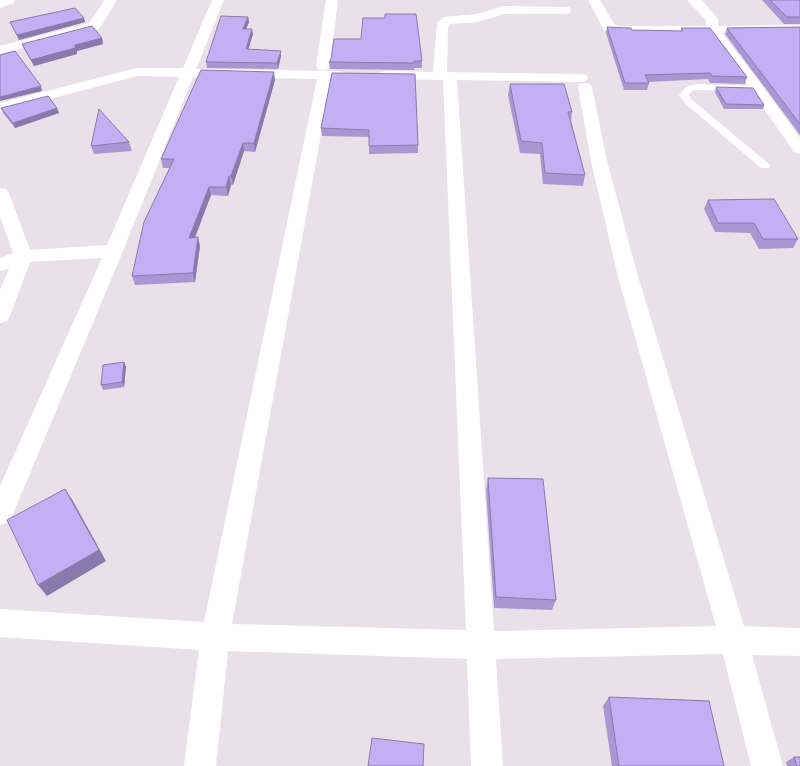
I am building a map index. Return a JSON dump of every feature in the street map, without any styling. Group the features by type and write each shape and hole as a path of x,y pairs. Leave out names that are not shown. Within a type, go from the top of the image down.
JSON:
{"street":[{"path":"0,4 9,0"},
{"path":"0,50 94,26 111,0"},
{"path":"0,514 114,251 218,0"},
{"path":"200,766 215,637 324,70 332,0"},
{"path":"594,0 599,6 609,27 617,30 800,29"},
{"path":"693,0 698,3 712,19 712,29 757,88 800,149"},
{"path":"487,766 481,645 442,29 443,23 448,20 478,18 503,10 565,10"},
{"path":"0,108 137,72 187,73 324,70 355,75"},
{"path":"371,75 445,76 583,82 599,160 627,273 734,640 766,766"},
{"path":"0,193 24,256 0,316"},
{"path":"0,265 24,256 114,251"},
{"path":"0,624 215,637 481,645 734,640 800,642"}],"lane":[{"path":"757,88 697,87 688,89 684,95 689,102 765,166"}],"building":[{"path":"770,0 800,0 800,17 787,17"},
{"path":"75,8 84,18 17,35 10,22"},
{"path":"385,14 416,14 422,61 414,61 414,63 329,62 331,59 334,39 361,39 363,18 385,18"},
{"path":"221,16 248,17 243,29 252,29 246,49 281,51 277,63 206,62"},
{"path":"92,26 102,38 75,45 75,48 31,60 22,44"},
{"path":"607,27 631,28 632,30 683,31 681,28 710,28 747,77 712,76 710,73 645,75 649,83 625,83"},
{"path":"800,27 800,124 727,28"},
{"path":"15,51 41,86 0,97 0,55"},
{"path":"201,70 274,72 254,143 243,143 226,187 209,187 189,238 198,237 193,273 132,276 144,222 174,159 161,159"},
{"path":"332,73 415,74 418,145 369,146 369,130 321,128"},
{"path":"510,84 564,84 572,112 568,112 585,175 545,173 542,143 521,141"},
{"path":"716,87 753,88 764,105 726,104"},
{"path":"48,96 57,108 13,123 1,108"},
{"path":"99,109 129,142 91,146"},
{"path":"774,199 798,239 763,239 754,223 718,223 708,200"},
{"path":"124,362 122,382 101,385 103,365"},
{"path":"488,478 543,479 556,600 496,597"},
{"path":"65,489 99,550 38,585 7,520"},
{"path":"609,697 709,701 724,766 619,766"},
{"path":"372,738 424,744 423,766 368,766"},
{"path":"794,757 800,757 800,766 797,766"}]}
